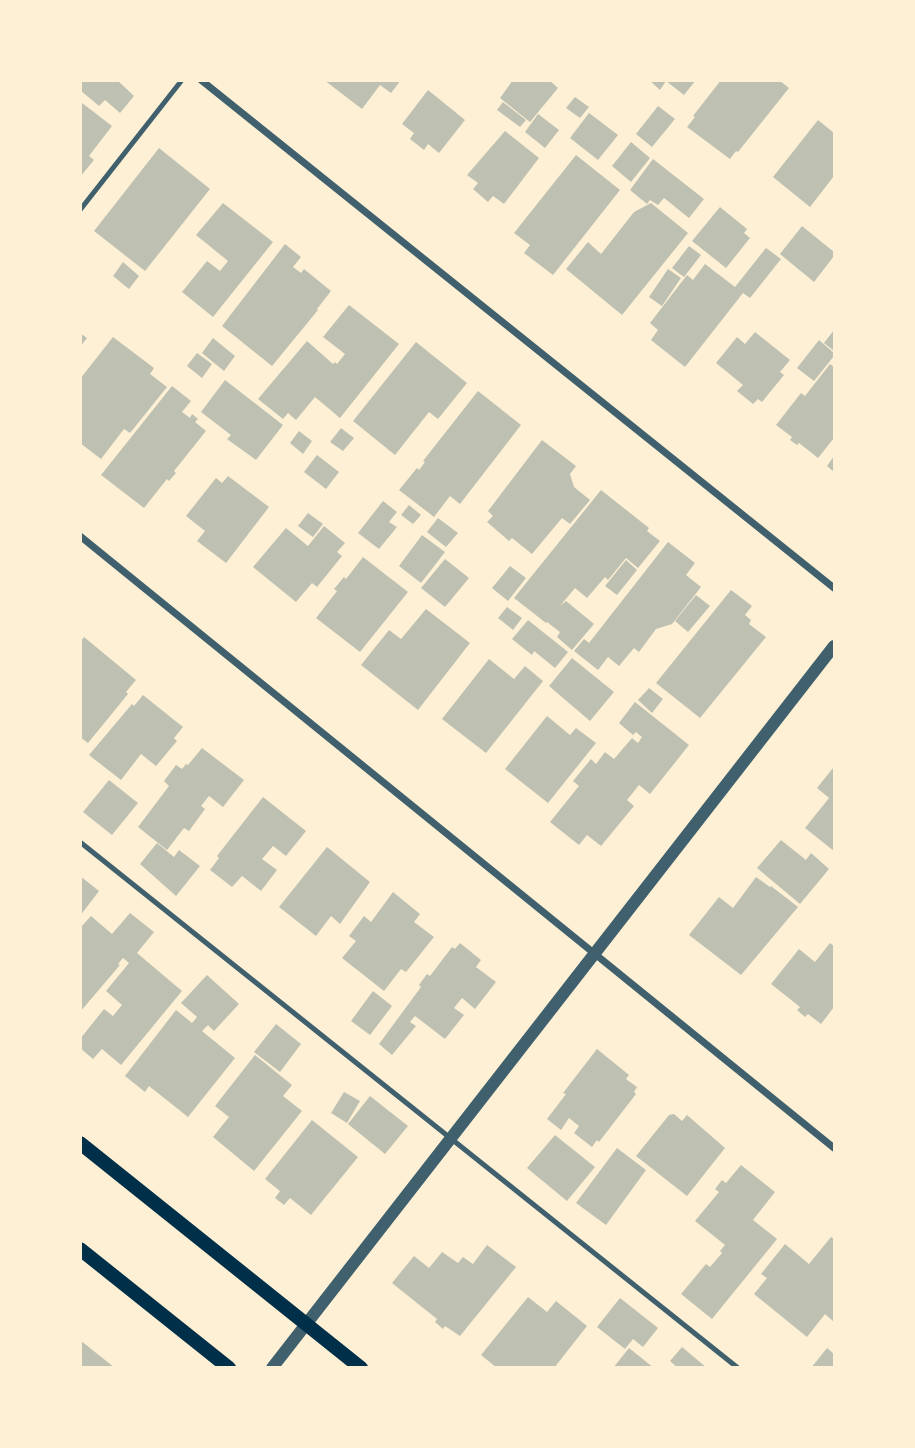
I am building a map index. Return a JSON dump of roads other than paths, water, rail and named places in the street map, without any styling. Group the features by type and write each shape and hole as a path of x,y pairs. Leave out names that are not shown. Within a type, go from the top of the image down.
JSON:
{"main road":[{"path":"80,1143 361,1367"},
{"path":"80,1249 229,1367"}],"street":[{"path":"201,80 835,588"},
{"path":"80,536 835,1148"},
{"path":"272,1367 835,646"}],"lane":[{"path":"80,210 182,80"},
{"path":"80,842 738,1367"}]}
